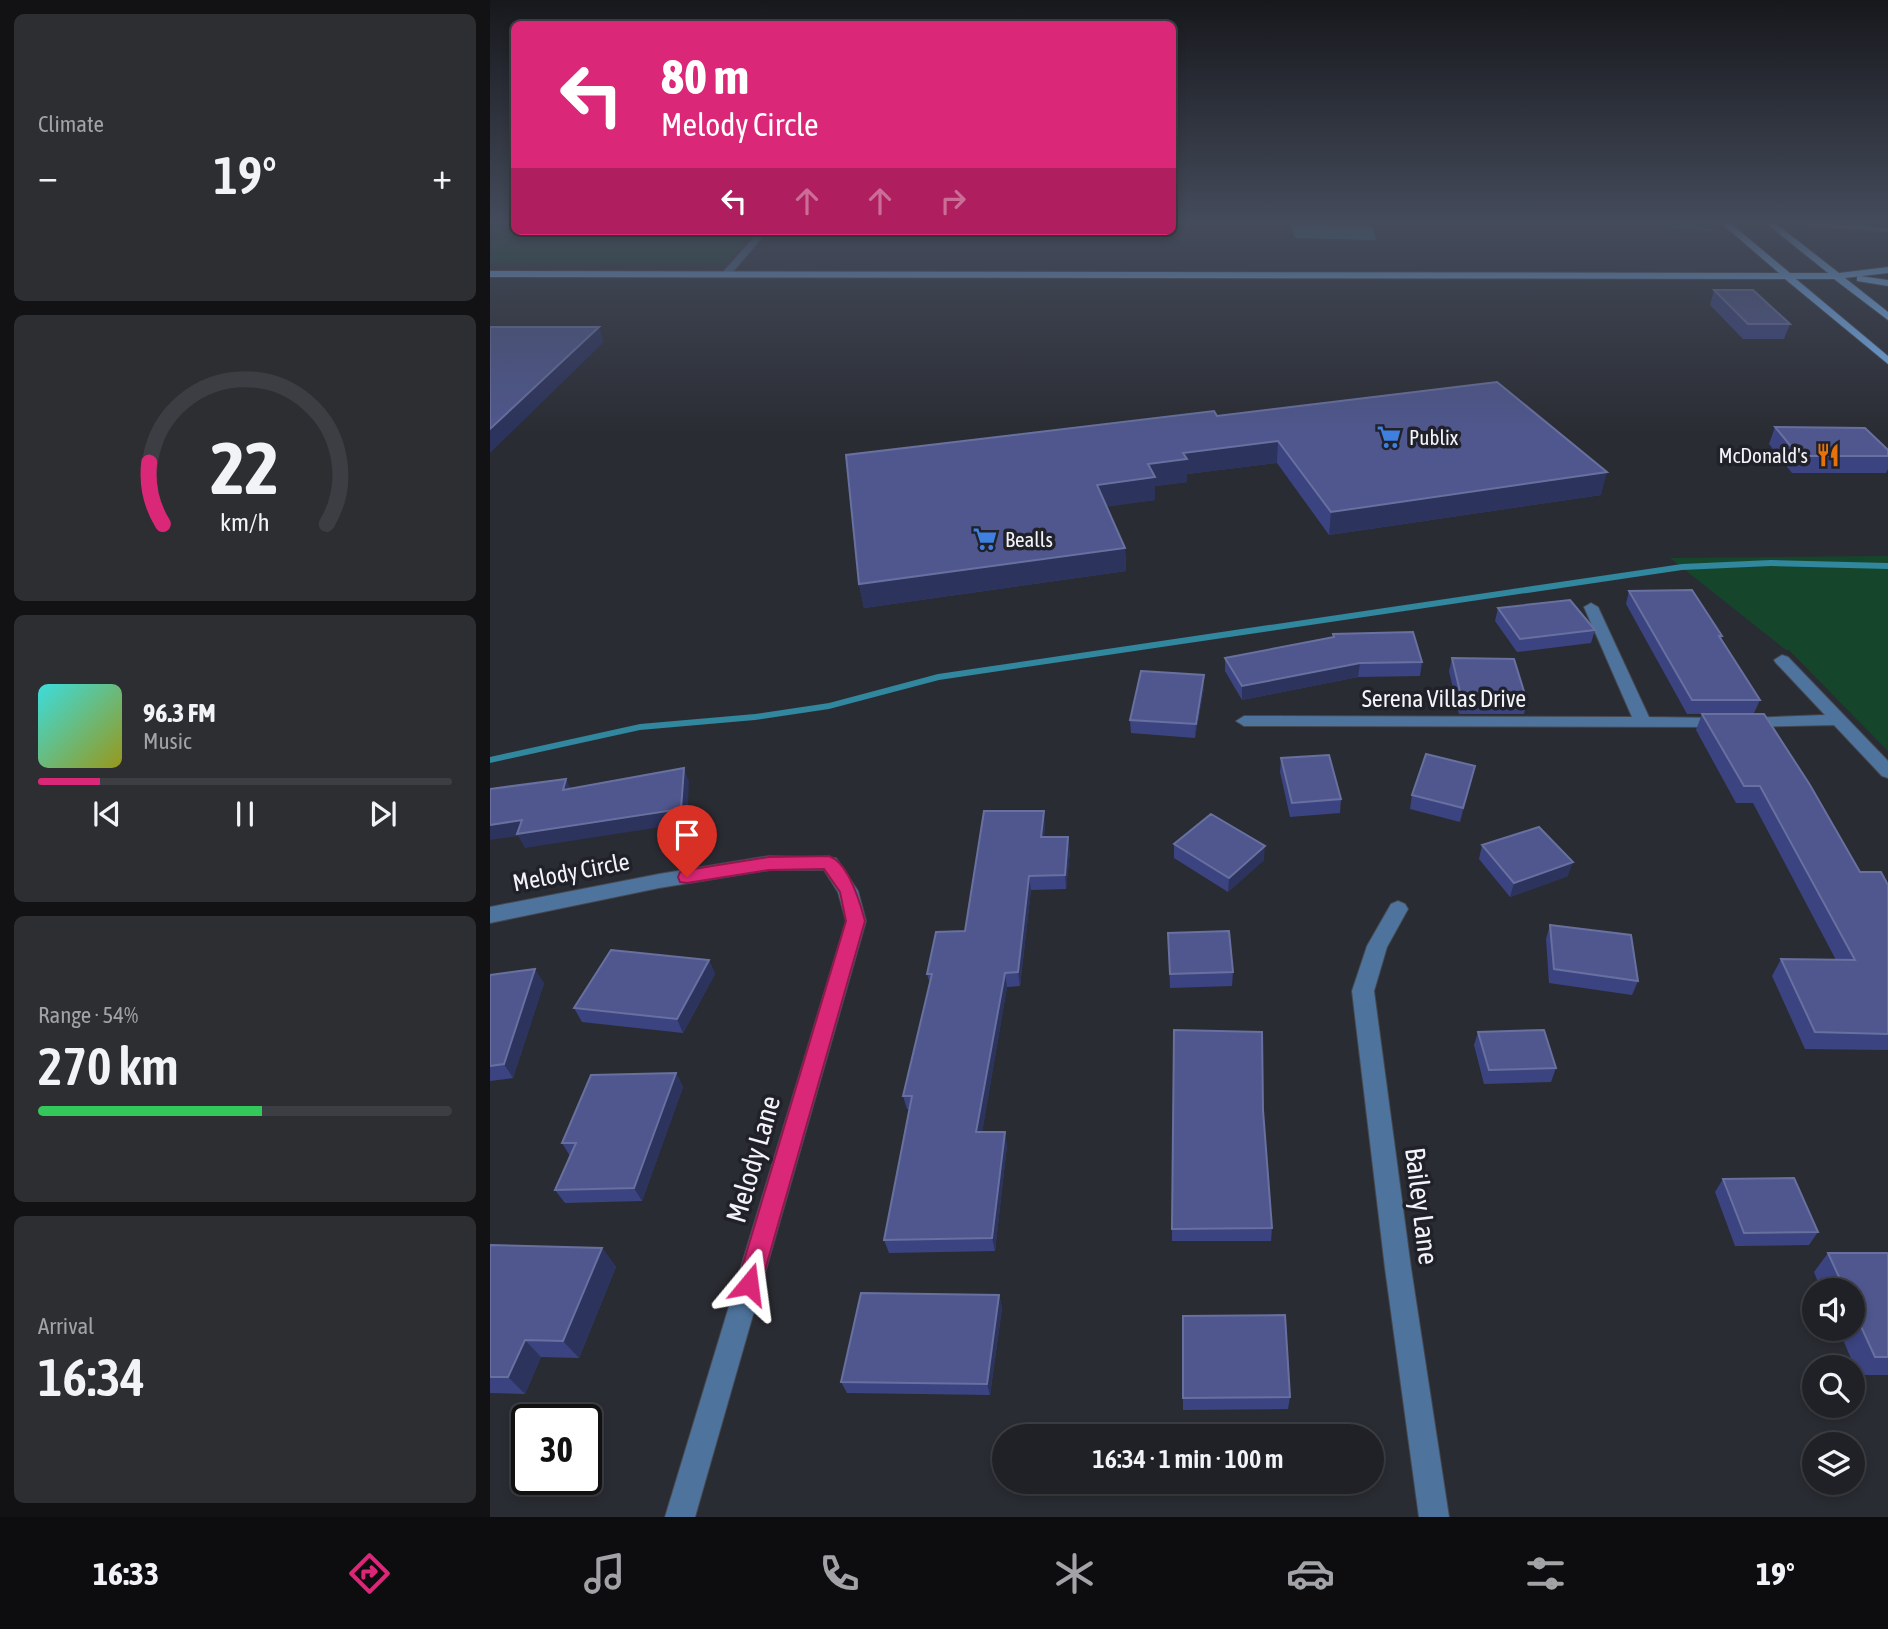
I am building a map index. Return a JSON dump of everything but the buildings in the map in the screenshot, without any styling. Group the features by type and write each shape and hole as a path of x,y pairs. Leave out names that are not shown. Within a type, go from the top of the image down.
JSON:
{"main road":[{"path":"1808,294 1888,361"},
{"path":"1860,294 1888,317"}],"street":[{"path":"1591,607 1643,723"},
{"path":"1782,660 1888,772"},
{"name":"Serena Villas Drive","path":"1244,721 1643,723 1839,720"},
{"name":"Melody Circle","path":"490,915 659,881 769,863 829,863"},
{"name":"Melody Lane","path":"680,1517 856,921 848,891 829,863"},
{"name":"Bailey Lane","path":"1398,909 1377,946 1363,991 1398,1268 1434,1517"}],"green space":[{"path":"1888,556 1888,751 1789,650 1670,558"}],"waterway":[{"path":"490,760 640,727 755,717 829,706 938,677 1682,567 1771,563 1888,566"}],"place":[{"name":"Publix","path":"1389,437"},
{"name":"McDonald's","path":"1828,455"},
{"name":"Bealls","path":"985,539"}],"route":[{"path":"687,877 769,863 829,863 848,891 856,921 749,1284"}]}
